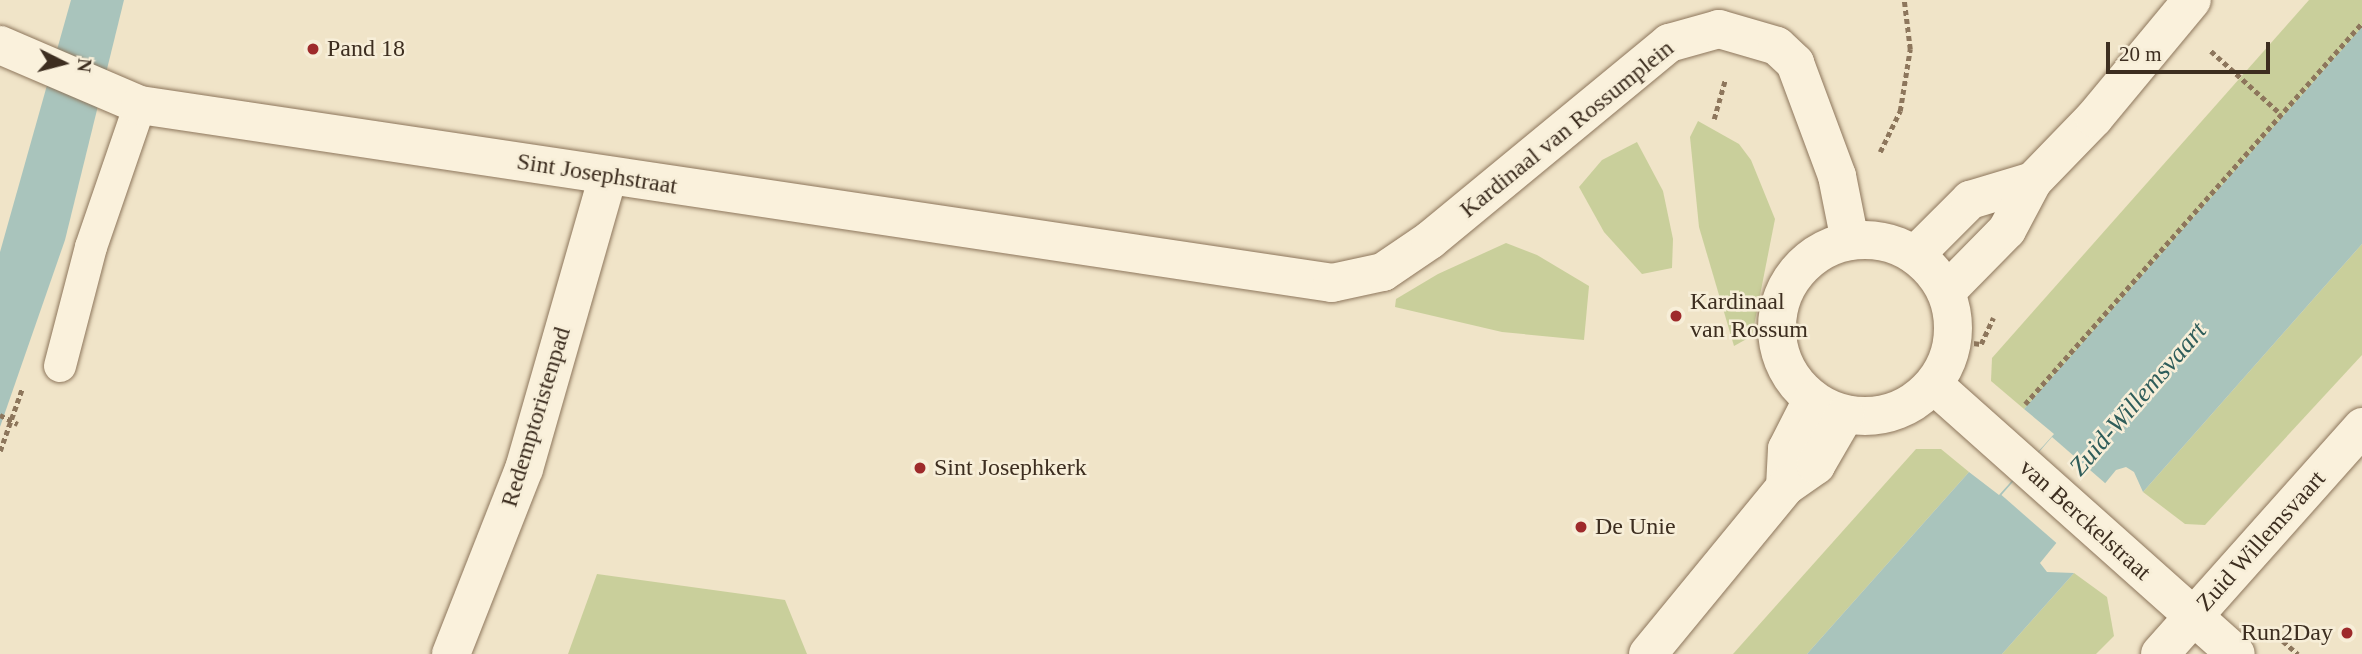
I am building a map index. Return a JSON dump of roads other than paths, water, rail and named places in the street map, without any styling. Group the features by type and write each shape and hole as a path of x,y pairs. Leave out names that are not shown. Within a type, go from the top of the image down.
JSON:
{"street":[{"path":"1946,292 2007,230 2033,181 2094,118 2192,0"},
{"name":"Kardinaal van Rossumplein","path":"1204,265 1332,283 1382,272 1440,232 1669,43 1737,16 1795,63 1840,192 1850,240"},
{"name":"Sint Josephstraat","path":"0,46 140,105 1204,265"},
{"name":"Redemptoristenpad","path":"451,654 524,469 608,176"},
{"path":"1915,255 1970,200 2033,181"},
{"path":"1850,240 1895,244 1915,255 1934,271 1946,292 1953,340 1947,364 1934,385 1894,412 1828,407 1791,379 1780,352 1776,323 1783,294 1799,269 1822,250 1850,240"},
{"name":"van Berckelstraat","path":"1934,385 2236,654"},
{"path":"1648,654 1785,487 1815,465 1828,407"},
{"name":"Zuid Willemsvaart","path":"2160,654 2362,427"}],"lane":[{"path":"60,366 91,247 140,105"}],"water":[{"path":"71,0 124,0 65,240 0,427 0,252"},
{"name":"Zuid-Willemsvaart","path":"2362,27 2362,244 2143,492 2134,472 2126,467 2116,470 2040,563 2047,572 2074,573 2002,654 1807,654 1969,472 1999,495 2054,434 2024,409"}],"place":[{"name":"Pand 18","path":"313,49"},
{"name":"Kardinaal van Rossum","path":"1676,316"},
{"name":"Sint Josephkerk","path":"920,468"},
{"name":"De Unie","path":"1581,527"},
{"name":"Run2Day","path":"2347,633"}]}
